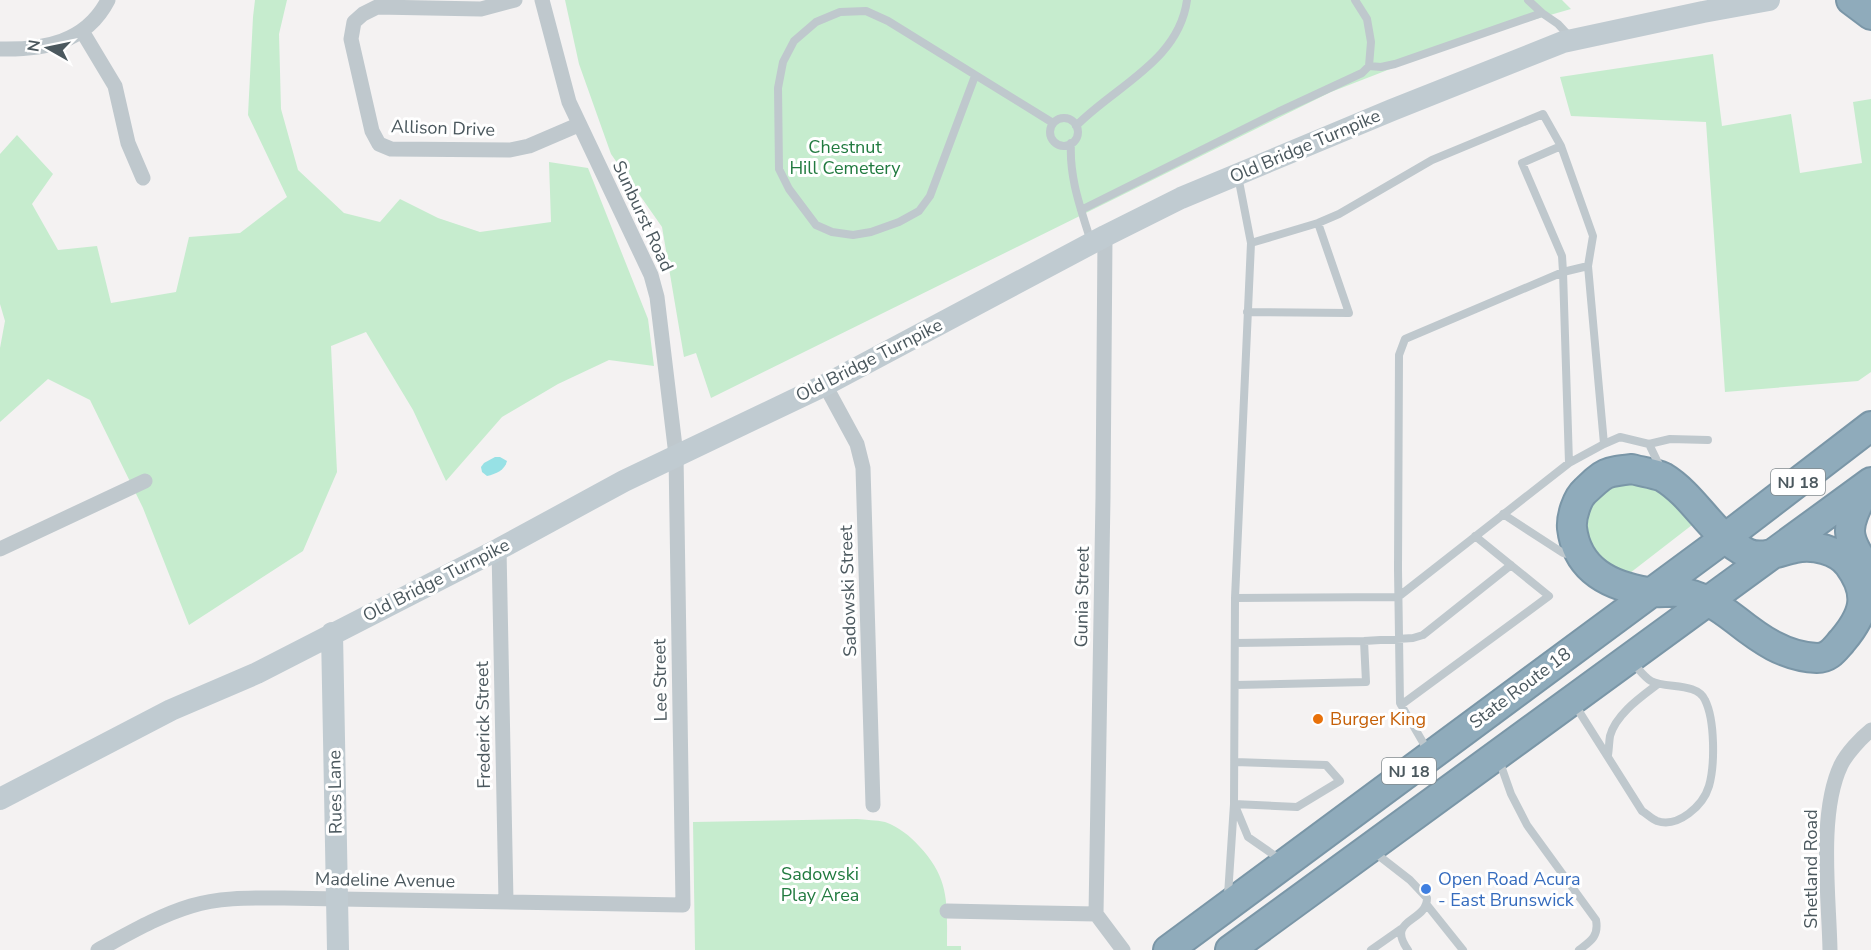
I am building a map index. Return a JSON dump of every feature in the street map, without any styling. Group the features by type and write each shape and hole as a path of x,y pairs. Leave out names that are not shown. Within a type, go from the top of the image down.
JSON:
{"highway":[{"path":"1851,0 1871,15"},
{"name":"State Route 18","path":"1168,950 1725,538 1871,426"},
{"path":"1868,585 1848,563 1833,552 1815,547 1797,547 1773,555 1749,554 1725,538 1684,492 1661,476 1632,469 1606,472 1582,493 1572,520 1574,544 1589,567 1610,583 1650,592 1681,592 1710,601 1758,637 1787,653 1818,658 1846,652 1871,636"},
{"path":"1830,655 1857,623 1868,585 1869,573 1850,538 1851,519 1869,484"},
{"name":"NJ 18","path":"1230,950 1869,484"}],"street":[{"path":"0,49 46,47 82,31 108,0"},
{"name":"Allison Drive","path":"515,0 481,9 378,7 363,14 354,22 351,39 372,131 379,144 391,149 510,150 529,146 578,125"},
{"name":"Sunburst Road","path":"542,0 561,77 578,125 651,275 657,297 676,455"},
{"name":"Old Bridge Turnpike","path":"0,799 171,710 257,673 499,549 624,481 825,385 1181,198 1563,42 1702,6 1769,0"},
{"path":"82,31 115,86 128,143 143,178"},
{"name":"Gunia Street","path":"1096,914 1104,497 1098,240"},
{"name":"Sadowski Street","path":"825,385 857,444 863,468 873,805"},
{"name":"Lee Street","path":"676,455 683,905"},
{"path":"0,549 145,481"},
{"name":"Frederick Street","path":"499,549 506,901"},
{"name":"Rues Lane","path":"332,633 338,950"},
{"name":"Shetland Road","path":"1830,950 1827,842 1831,795 1841,764 1871,730"},
{"name":"Madeline Avenue","path":"98,950 165,915 193,905 222,900 253,898 683,905"},
{"path":"947,911 1096,914 1123,950"}],"lane":[{"path":"1076,126 1087,114 1153,63 1182,24 1187,0"},
{"path":"1081,210 1288,107 1362,73 1369,66 1371,42 1367,19 1355,0"},
{"path":"1528,0 1558,24 1573,40"},
{"path":"975,76 930,196 919,211 899,222 871,232 853,235 832,232 816,225 789,189 779,169 778,88 783,62 794,41 816,22 840,12 866,11 888,21 1053,123"},
{"path":"1369,66 1381,67 1395,64 1542,13"},
{"path":"1251,243 1318,223 1339,214 1432,160 1543,114 1561,146 1593,236 1588,266 1604,444"},
{"path":"1071,143 1059,145 1052,140 1050,131 1053,123 1065,118 1070,119 1076,126 1077,135 1071,143 1072,174 1081,210 1098,240"},
{"path":"1561,146 1522,163 1562,256 1569,463"},
{"path":"1228,905 1235,762 1235,598 1251,243 1238,175"},
{"path":"1247,312 1349,313 1318,223"},
{"path":"1431,755 1401,705 1398,597 1399,355 1405,339 1563,272 1588,266"},
{"path":"1235,598 1398,597 1569,463 1604,444 1620,437 1650,444 1670,439 1708,440"},
{"path":"1650,444 1666,480"},
{"path":"1503,514 1563,553 1584,559"},
{"path":"1401,705 1549,596 1475,536"},
{"path":"1235,643 1364,641 1423,635 1511,565"},
{"path":"1235,685 1366,682 1364,641"},
{"path":"1572,701 1642,811 1655,821 1669,823 1678,821 1696,806 1708,788 1712,769 1711,720 1705,698 1698,692 1648,680 1630,659"},
{"path":"1608,755 1610,736 1618,720 1643,695 1658,684"},
{"path":"1497,755 1511,794 1527,825 1596,920 1598,929 1594,938 1579,950"},
{"path":"1234,804 1297,807 1340,781 1326,765 1235,762"},
{"path":"1234,804 1248,837 1285,863"},
{"path":"1370,849 1410,880 1427,898 1427,905 1463,950"},
{"path":"1371,950 1401,929 1427,905"},
{"path":"1401,929 1403,943 1408,950"}],"green space":[{"path":"255,0 287,0 279,34 281,109 298,170 344,213 380,222 400,199 438,218 480,232 551,222 549,162 588,168 648,319 654,366 609,360 558,384 502,417 446,481 413,410 366,332 331,346 337,472 303,551 189,625 143,508 90,400 48,379 0,422 0,348 5,321 0,304 0,154 17,135 53,174 32,204 58,250 97,246 111,303 176,292 189,237 240,233 287,197 248,115"},
{"name":"Chestnut Hill Cemetery","path":"565,0 1562,0 1571,9 1470,38 1331,92 711,398 696,353 684,357 662,227 611,154 579,64"},
{"path":"1713,54 1722,126 1791,114 1800,173 1862,163 1853,102 1871,99 1871,372 1858,381 1725,392 1706,122 1571,116 1560,77"},
{"path":"1620,481 1644,481 1664,492 1694,519 1690,524 1692,525 1630,573 1615,573 1585,543 1585,521 1590,504 1601,492"},
{"name":"Sadowski Play Area","path":"857,819 885,822 895,826 912,839 929,858 945,892 947,946 961,946 961,950 695,950 693,822"}],"water":[{"path":"495,457 507,461 506,464 500,471 487,476 482,472 481,467"}],"place":[{"name":"Burger King","path":"1318,719"},
{"name":"Open Road Acura - East Brunswick","path":"1426,889"}]}
